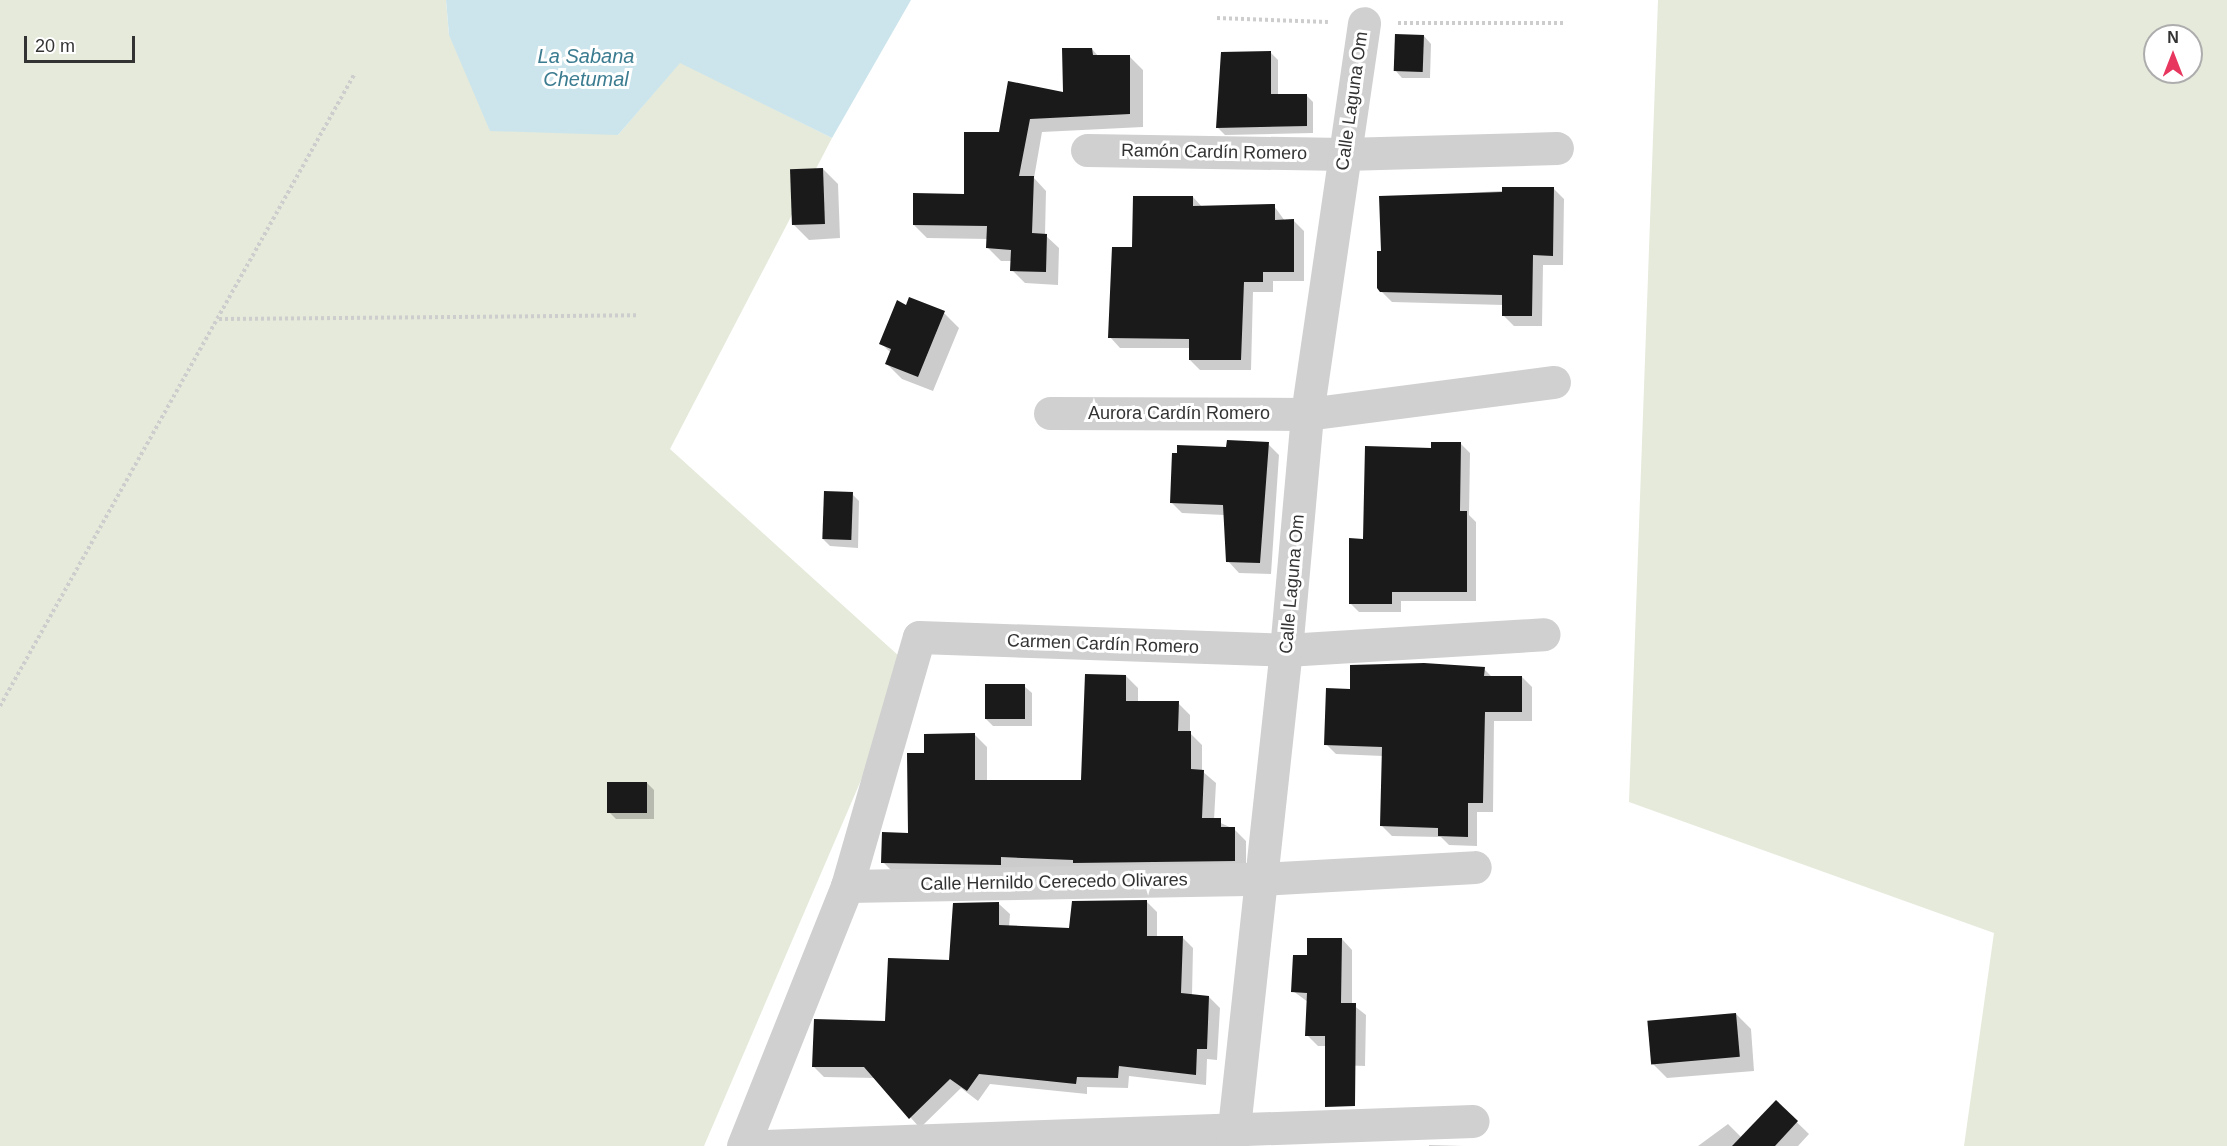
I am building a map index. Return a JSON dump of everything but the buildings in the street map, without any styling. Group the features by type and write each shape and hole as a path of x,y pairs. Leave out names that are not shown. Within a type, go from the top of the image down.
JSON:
{"street":[{"name":"Calle Laguna Om","path":"1233,1139 1286,650 1307,414 1364,23"},
{"name":"Ramón Cardín Romero","path":"1087,150 1344,154 1557,148"},
{"name":"Aurora Cardín Romero","path":"1050,413 1307,414 1554,382"},
{"name":"Carmen Cardín Romero","path":"847,886 919,637 1286,650 1544,634"},
{"name":"Calle Hernildo Cerecedo Olivares","path":"847,886 1262,879 1475,867"},
{"path":"743,1146 847,886"},
{"path":"764,1146 1233,1139 1473,1121"}],"path":[{"path":"0,706 354,75"},
{"path":"218,319 637,315"}],"shaded area":[{"path":"0,0 446,0 449,35 618,135 680,62 832,138 670,449 910,666 704,1146 0,1146"},
{"path":"1658,0 2227,0 2227,1146 1964,1146 1994,933 1629,802"}],"water":[{"name":"La Sabana Chetumal","path":"446,0 911,0 832,138 680,63 618,135 490,131 449,35"}]}
